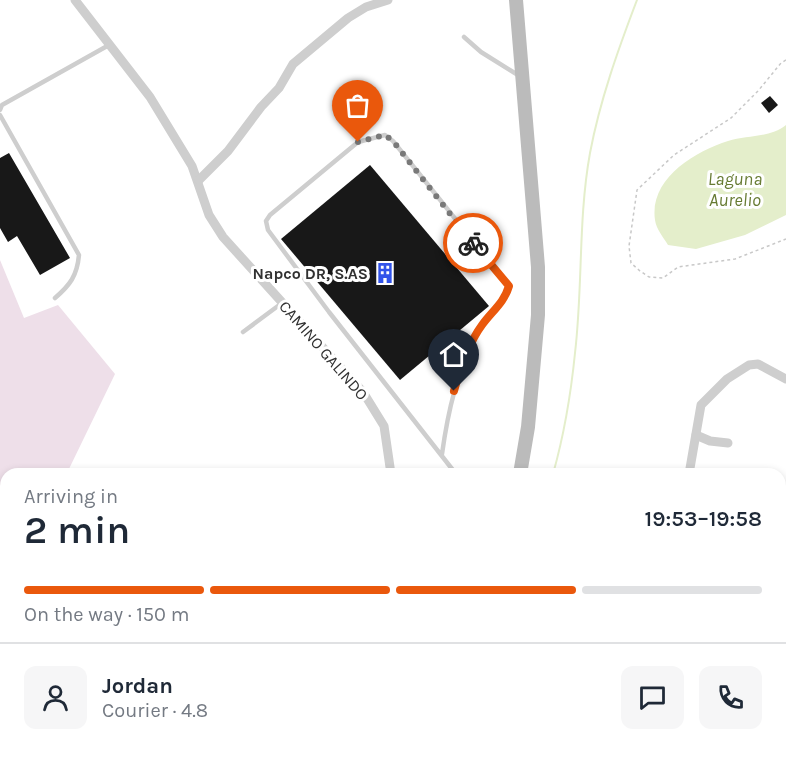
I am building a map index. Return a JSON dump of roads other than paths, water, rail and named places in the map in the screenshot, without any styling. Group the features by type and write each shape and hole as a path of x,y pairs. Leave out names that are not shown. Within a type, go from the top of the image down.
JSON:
{"main road":[{"path":"516,0 538,267 538,305 528,427 521,468"},
{"path":"517,468 522,458"}],"street":[{"name":"CAMINO GALINDO","path":"75,0 150,97 199,180 209,215 223,237 363,392 384,426 390,468"},
{"path":"199,180 228,151 279,87 293,64 348,18 366,7 388,0"},
{"path":"690,468 701,405 727,379 749,365 758,364 786,379"},
{"path":"696,435 710,441 728,443"}],"lane":[{"path":"464,37 481,52 522,78"},
{"path":"0,110 2,105 109,45"},
{"path":"0,115 79,255 78,269 71,284 55,298"},
{"path":"442,454 445,428 459,372 481,326 505,299 509,286 393,141 385,135 372,137 358,142 270,216 266,221 268,230 329,312 452,468"},
{"path":"243,332 282,303"}],"water":[{"name":"Laguna Aurelio","path":"786,125 786,215 745,235 696,249 668,245 658,230 655,220 655,205 666,180 688,160 701,152 735,139 773,132"}],"waterway":[{"path":"554,468 564,429 573,368 579,303 582,228 590,153 610,75 637,0"}],"place":[{"name":"Napco DR, S.AS","path":"385,273"}]}
